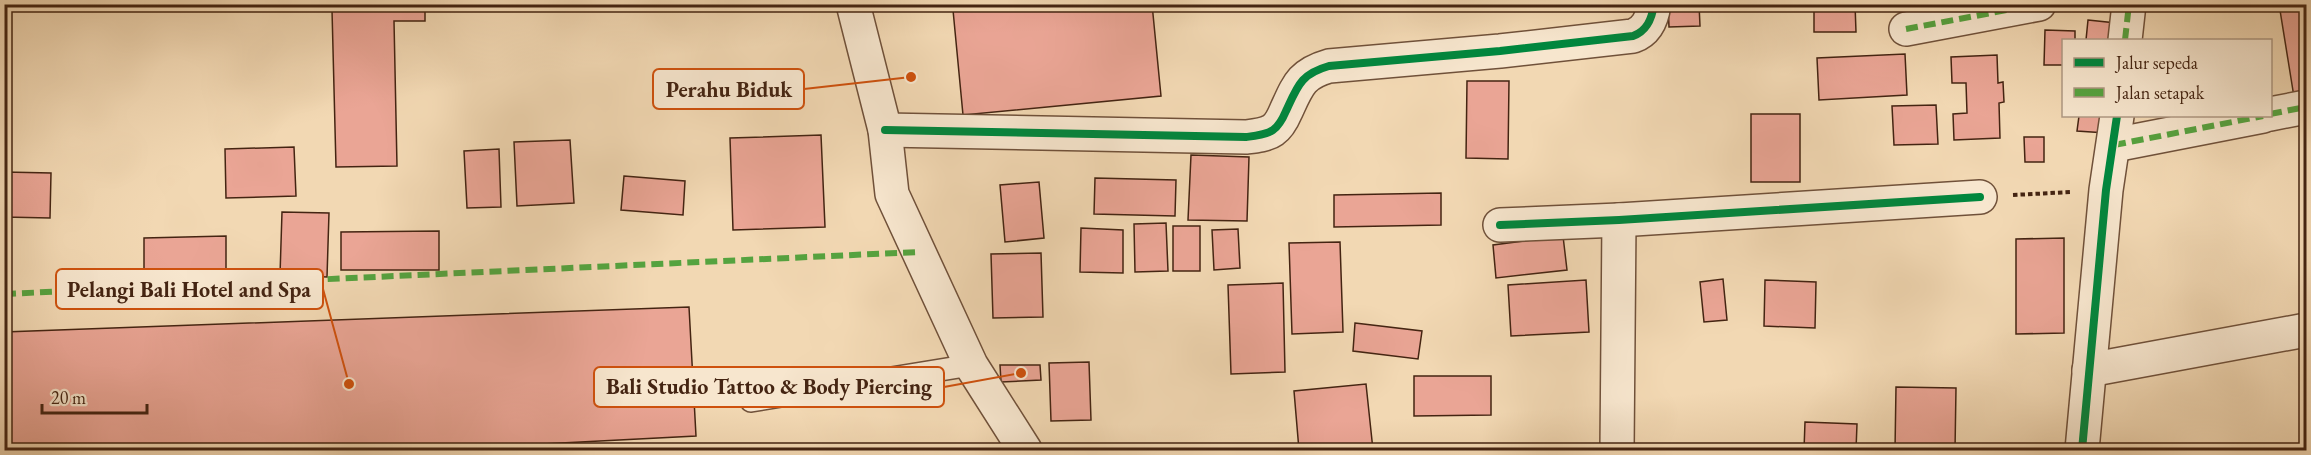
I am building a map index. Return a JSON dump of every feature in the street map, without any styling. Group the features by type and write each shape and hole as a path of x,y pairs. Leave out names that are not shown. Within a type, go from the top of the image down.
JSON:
{"street":[{"path":"854,4 885,130 892,194 971,365 1025,450"},
{"path":"885,130 1246,137 1266,134 1275,129 1303,78 1313,71 1329,66 1633,36 1641,33 1648,26 1654,4"},
{"path":"1906,29 2039,4"},
{"path":"2125,39 2129,4"},
{"path":"2272,114 2307,107"},
{"path":"2082,450 2106,190 2115,130 2252,117"},
{"path":"1500,225 1619,220 1980,197"},
{"path":"1617,450 1619,220"},
{"path":"2090,370 2307,330"}],"lane":[{"path":"751,401 971,365"}],"path":[{"path":"1980,197 2106,190"}],"building":[{"path":"365,4 425,4 425,21 394,21 397,166 336,167 332,10 365,8"},
{"path":"1012,4 1152,4 1161,96 963,115 953,10"},
{"path":"1668,4 1699,4 1700,26 1669,27"},
{"path":"1814,4 1855,4 1856,32 1814,32"},
{"path":"1901,4 1922,4 1923,16 1902,18"},
{"path":"2279,4 2306,4 2306,95 2294,97"},
{"path":"2088,20 2116,23 2114,39 2086,39"},
{"path":"2045,30 2075,31 2075,39 2062,39 2062,65 2044,65"},
{"path":"1905,54 1907,95 1819,100 1817,58"},
{"path":"1997,55 1998,83 2003,82 2004,102 1999,103 2000,138 1954,140 1953,114 1967,113 1966,83 1952,83 1951,57"},
{"path":"1467,81 1509,81 1508,159 1466,158"},
{"path":"1936,105 1938,144 1894,145 1892,106"},
{"path":"1751,114 1800,114 1800,182 1751,182"},
{"path":"2079,117 2107,117 2106,133 2077,131"},
{"path":"821,135 825,227 733,230 730,138"},
{"path":"2024,137 2044,137 2044,162 2025,162"},
{"path":"570,140 574,203 517,206 514,142"},
{"path":"294,147 296,196 226,198 225,149"},
{"path":"499,149 501,207 467,208 464,151"},
{"path":"1191,155 1249,157 1247,221 1188,220"},
{"path":"4,172 51,173 50,218 4,217"},
{"path":"624,176 685,181 683,215 621,210"},
{"path":"1095,178 1176,180 1175,216 1094,214"},
{"path":"1039,182 1044,238 1005,242 1000,185"},
{"path":"1441,193 1441,225 1334,227 1334,195"},
{"path":"282,212 329,213 327,277 280,275"},
{"path":"1166,223 1168,271 1135,272 1134,224"},
{"path":"1173,226 1200,226 1200,271 1173,271"},
{"path":"1081,228 1123,230 1123,273 1080,272"},
{"path":"1238,229 1240,268 1214,270 1212,230"},
{"path":"439,231 439,270 341,270 341,232"},
{"path":"226,236 226,272 144,274 144,238"},
{"path":"1563,236 1567,270 1496,278 1493,245"},
{"path":"2064,238 2064,333 2016,334 2016,239"},
{"path":"1340,242 1343,332 1292,334 1289,243"},
{"path":"1041,253 1043,317 993,318 991,254"},
{"path":"1723,279 1727,320 1704,322 1700,282"},
{"path":"1586,280 1589,332 1511,336 1508,285"},
{"path":"1765,280 1816,282 1815,328 1764,326"},
{"path":"1283,283 1285,372 1231,374 1228,285"},
{"path":"689,307 696,436 427,450 4,450 4,332"},
{"path":"1355,323 1422,331 1418,359 1353,351"},
{"path":"1089,362 1091,420 1051,421 1049,363"},
{"path":"1000,365 1040,365 1041,380 1001,382"},
{"path":"1414,376 1491,376 1491,415 1414,416"},
{"path":"1366,384 1373,450 1299,450 1294,391"},
{"path":"1896,387 1956,388 1955,450 1895,450"},
{"path":"1805,422 1857,424 1856,450 1804,450"},
{"path":"1587,447 1587,450 1555,450 1555,449"},
{"path":"640,448 680,448 680,450 640,450"}],"marked path":[{"path":"1906,29 2039,4"},
{"path":"2125,39 2129,4"},
{"path":"2272,114 2306,107"},
{"path":"2114,145 2258,117"},
{"path":"4,294 918,252"}],"cycle path":[{"path":"885,130 1257,136 1270,132 1277,126 1297,87 1306,77 1329,66 1500,51 1633,36 1648,24 1654,4"},
{"path":"2082,450 2106,190 2117,117"},
{"path":"1500,225 1619,220 1980,197"}],"place":[{"name":"Perahu Biduk","path":"911,77"},
{"name":"Bali Studio Tattoo & Body Piercing","path":"1021,373"},
{"name":"Pelangi Bali Hotel and Spa","path":"349,384"}]}
